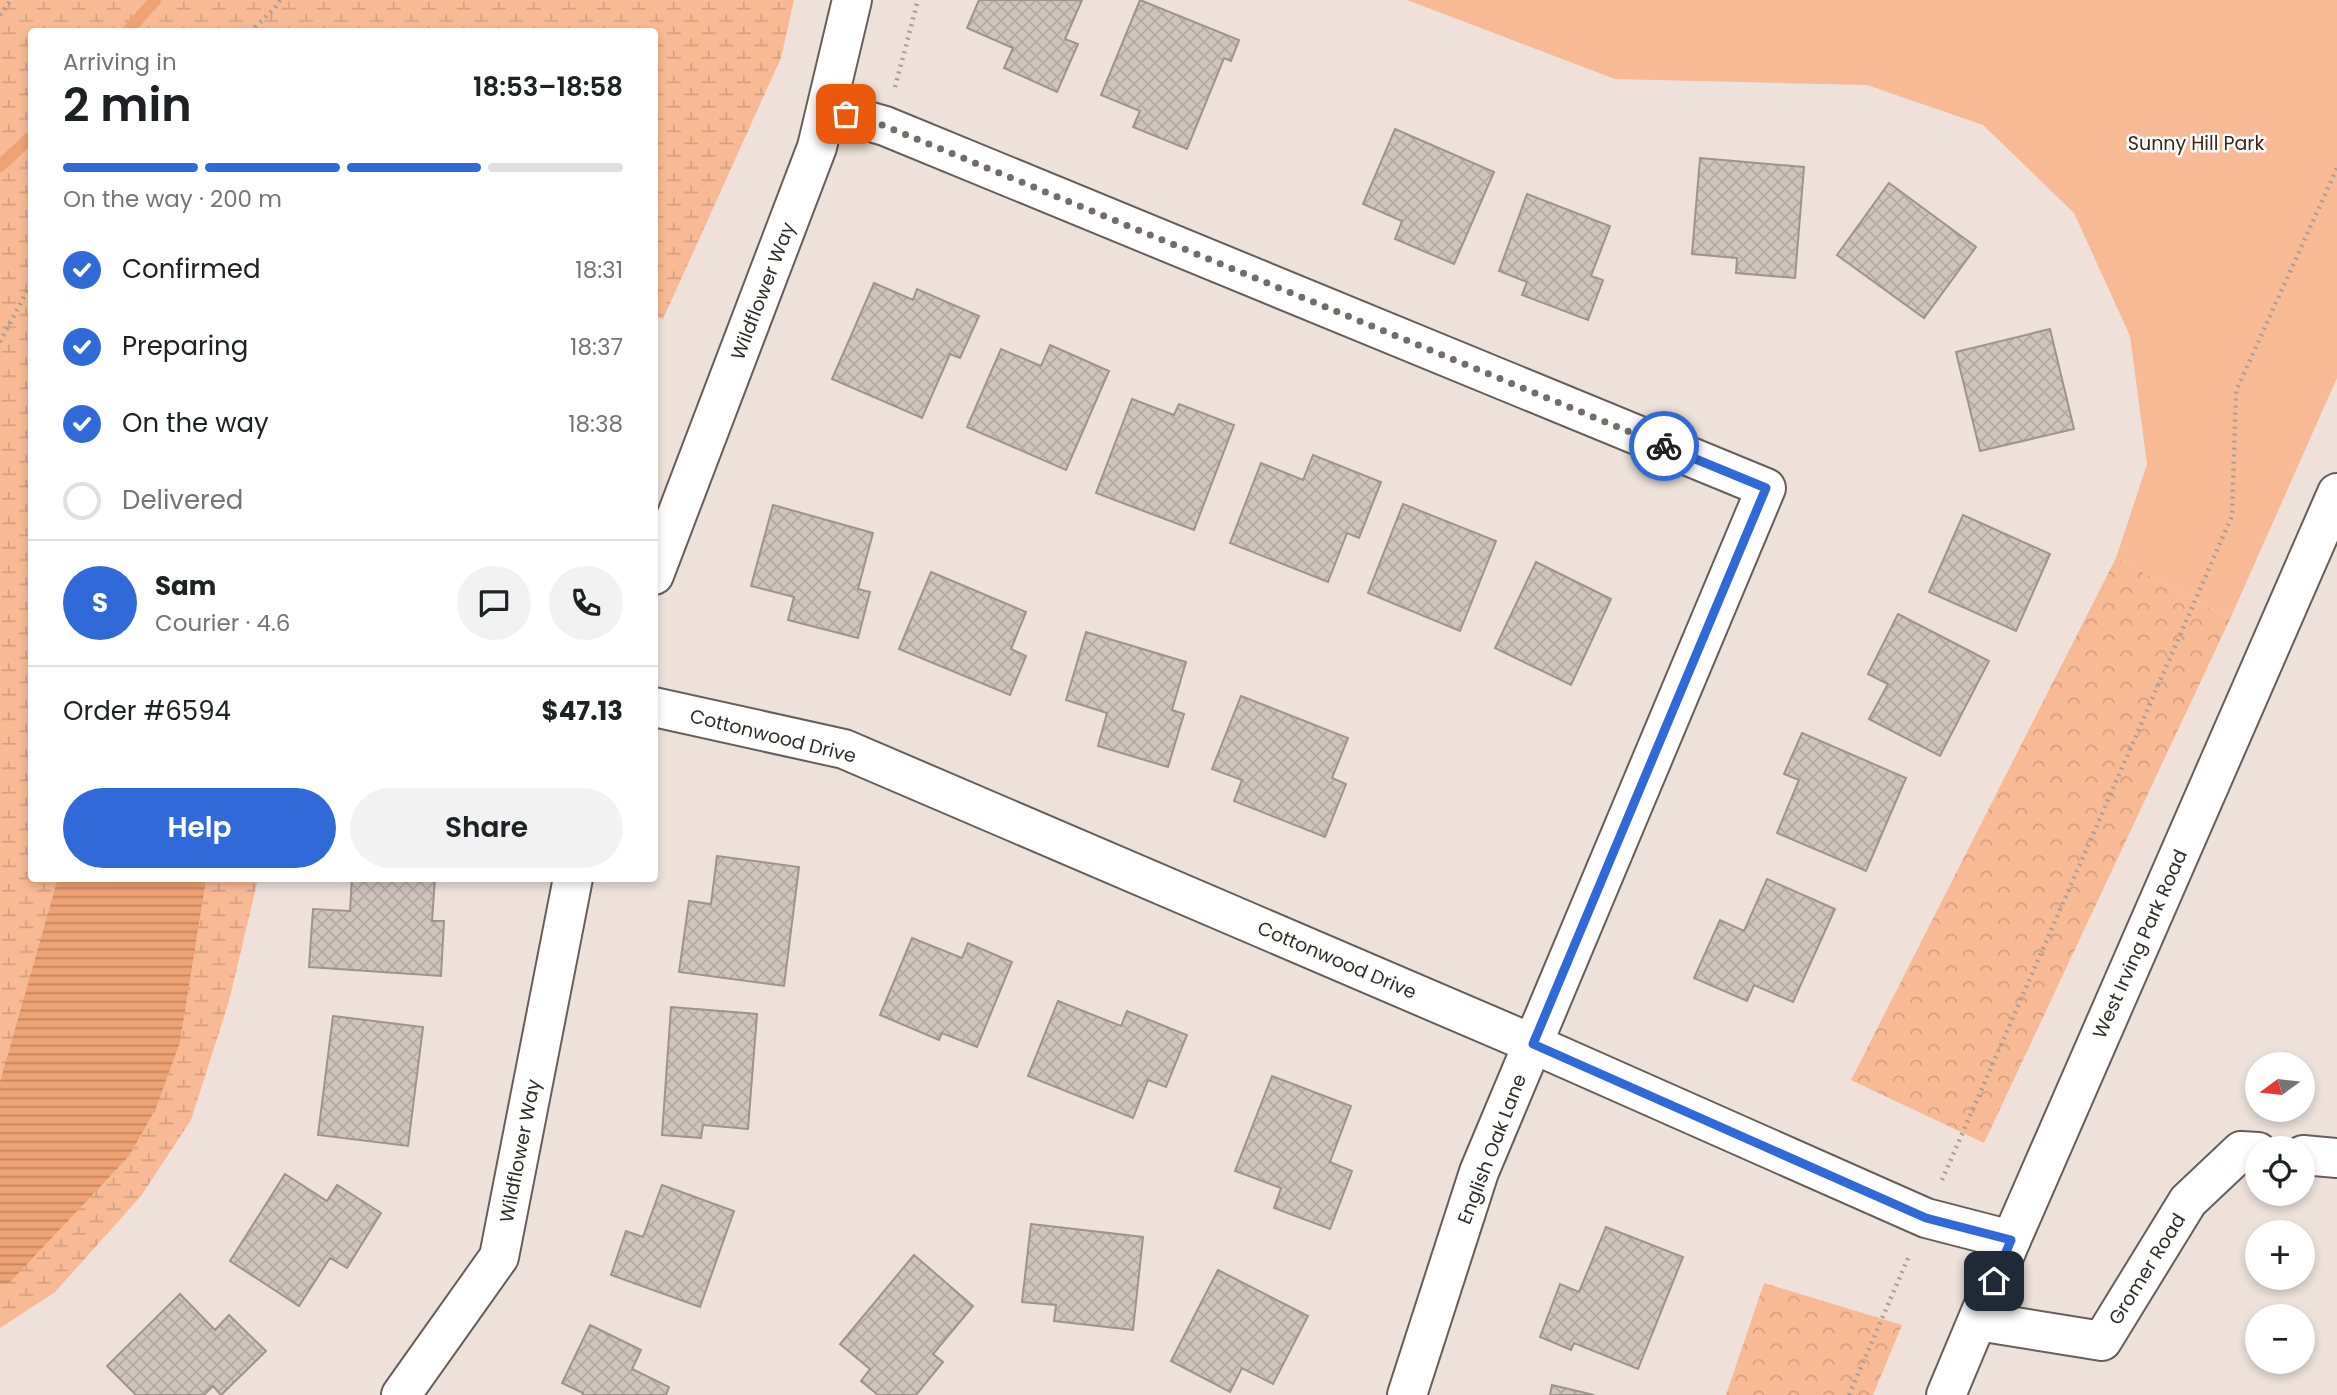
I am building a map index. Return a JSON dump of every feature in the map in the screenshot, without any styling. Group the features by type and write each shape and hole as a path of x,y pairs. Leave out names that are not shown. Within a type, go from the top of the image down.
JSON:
{"street":[{"name":"Wildflower Way","path":"658,564 817,147 852,0"},
{"name":"English Oak Lane","path":"826,109 885,126 1766,488 1479,1172 1407,1395"},
{"name":"West Irving Park Road","path":"1946,1395 2337,494"},
{"name":"Cottonwood Drive","path":"658,708 844,749 1533,1044 1926,1218 2011,1240"},
{"name":"Wildflower Way","path":"401,1395 499,1257 572,882"},
{"name":"Gromer Road","path":"1978,1321 2102,1341 2188,1201 2241,1151 2245,1151"},
{"path":"2315,1156 2337,1158"}],"path":[{"path":"0,15 11,0"},
{"path":"254,28 280,0"},
{"path":"885,126 918,0"},
{"path":"1849,1395 2232,516 2236,391 2337,168"},
{"path":"0,342 2,332 28,289"}],"green space":[{"path":"0,0 794,0 781,58 663,319 658,317 658,28 28,28 28,882 257,882 229,1001 191,1120 141,1196 55,1292 0,1328"},
{"name":"Sunny Hill Park","path":"1407,0 2337,0 2337,378 2230,619 2116,558 2147,464 2130,336 2074,213 1983,125 1867,85 1615,79"},
{"path":"2116,558 2230,619 1984,1143 1851,1080"},
{"path":"1764,1283 1902,1325 1873,1395 1726,1395"}],"shaded area":[{"path":"57,882 206,882 180,1042 156,1108 129,1156 9,1283 0,1284 0,1082"}],"building":[{"path":"979,0 1082,0 1065,39 1078,44 1057,92 1004,68 1013,48 967,28"},
{"path":"1140,0 1239,40 1231,61 1224,58 1187,149 1133,127 1140,111 1101,95"},
{"path":"1395,129 1494,172 1454,264 1395,239 1402,221 1363,204"},
{"path":"1700,158 1804,167 1795,278 1736,273 1737,258 1692,254"},
{"path":"1889,183 1976,247 1924,318 1837,255"},
{"path":"1527,194 1610,226 1591,276 1603,280 1588,320 1522,295 1527,282 1499,271"},
{"path":"874,283 913,300 917,289 979,316 960,358 950,354 922,418 832,379"},
{"path":"2050,329 2074,429 1980,451 1956,352"},
{"path":"1050,345 1109,371 1066,470 967,427 1001,349 1041,366"},
{"path":"1132,399 1174,415 1179,404 1234,425 1194,530 1096,493"},
{"path":"1313,455 1381,482 1359,538 1347,533 1328,582 1230,543 1261,463 1303,480"},
{"path":"1403,504 1496,541 1460,631 1368,593"},
{"path":"773,505 873,533 858,589 870,592 858,638 788,620 794,597 751,586"},
{"path":"1963,515 2050,554 2016,631 1929,592"},
{"path":"1536,562 1611,599 1571,685 1495,648"},
{"path":"931,572 1026,612 1011,649 1026,656 1010,695 899,649"},
{"path":"1898,614 1989,661 1940,756 1869,719 1888,684 1868,674"},
{"path":"1086,632 1186,662 1172,710 1184,714 1168,767 1098,746 1107,713 1066,700"},
{"path":"1241,696 1348,738 1332,778 1346,784 1325,837 1234,801 1242,780 1212,769"},
{"path":"1802,733 1906,778 1866,871 1777,833 1799,780 1784,774"},
{"path":"717,856 799,867 784,986 679,972 689,901 711,904"},
{"path":"1767,879 1835,909 1793,1002 1754,985 1747,1001 1694,978 1720,920 1744,931"},
{"path":"352,882 435,882 432,921 444,921 441,976 309,967 313,909 350,911"},
{"path":"912,938 962,958 968,943 1012,962 977,1047 942,1033 939,1040 880,1015"},
{"path":"1058,1001 1121,1026 1127,1011 1187,1035 1166,1087 1148,1080 1133,1118 1028,1076"},
{"path":"671,1007 757,1014 748,1129 703,1125 701,1138 662,1135"},
{"path":"333,1016 423,1027 408,1146 318,1135"},
{"path":"1272,1076 1351,1106 1330,1162 1352,1171 1330,1229 1274,1208 1281,1188 1235,1171"},
{"path":"285,1174 327,1201 337,1185 381,1213 347,1268 330,1258 299,1306 230,1261"},
{"path":"662,1185 734,1211 700,1307 611,1275 626,1231 643,1237"},
{"path":"1031,1224 1143,1237 1133,1330 1054,1321 1056,1305 1022,1302"},
{"path":"1606,1227 1683,1257 1638,1369 1574,1343 1571,1350 1540,1337 1560,1284 1579,1292"},
{"path":"914,1255 973,1306 933,1354 943,1362 916,1395 878,1395 861,1381 870,1369 840,1344"},
{"path":"1218,1270 1308,1316 1273,1384 1242,1368 1230,1392 1171,1361"},
{"path":"180,1294 215,1330 229,1315 266,1351 221,1395 213,1386 204,1395 136,1395 107,1366"},
{"path":"590,1325 641,1350 632,1369 669,1387 666,1395 582,1395 583,1393 562,1383"},
{"path":"1552,1385 1594,1395 1550,1395"}],"waterway":[{"path":"130,28 155,0"},
{"path":"0,166 28,140"}],"way so far":[{"path":"846,114 885,126 1664,446"}],"route":[{"path":"1664,446 1766,488 1533,1044 1926,1218 2011,1240 1994,1281"}]}
